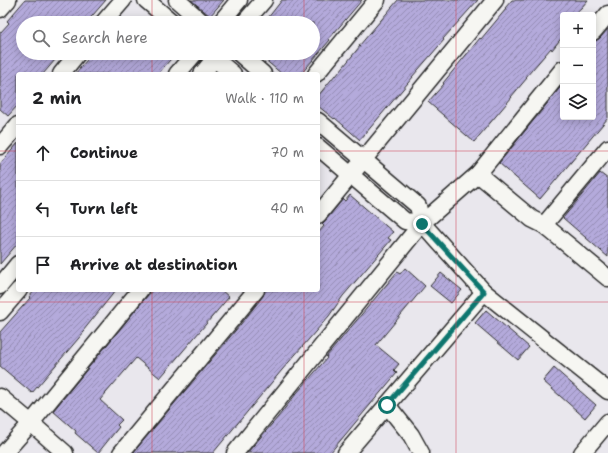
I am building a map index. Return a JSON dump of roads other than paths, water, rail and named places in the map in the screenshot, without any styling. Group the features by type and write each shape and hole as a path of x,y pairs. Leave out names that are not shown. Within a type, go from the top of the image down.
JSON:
{"street":[{"path":"0,9 8,0"},
{"path":"109,16 123,0"},
{"path":"146,0 165,16"},
{"path":"177,0 196,16"},
{"path":"226,16 239,0"},
{"path":"250,16 264,0"},
{"path":"318,72 377,0"},
{"path":"320,214 494,0"},
{"path":"596,28 608,14"},
{"path":"63,72 72,60"},
{"path":"179,72 189,60"},
{"path":"203,72 211,60"},
{"path":"219,60 231,72"},
{"path":"247,60 261,72"},
{"path":"235,453 422,224 478,174 560,73"},
{"path":"320,123 418,206 422,224 484,292 608,390"},
{"path":"0,146 16,127"},
{"path":"544,225 608,148"},
{"path":"320,149 405,221 422,224"},
{"path":"478,174 532,219 544,225 608,277"},
{"path":"0,286 16,266"},
{"path":"0,312 17,292"},
{"path":"4,453 31,423 138,292"},
{"path":"121,453 254,292"},
{"path":"346,453 484,292"},
{"path":"0,397 64,453"},
{"path":"387,405 411,435 420,453"},
{"path":"582,453 608,422"}]}
